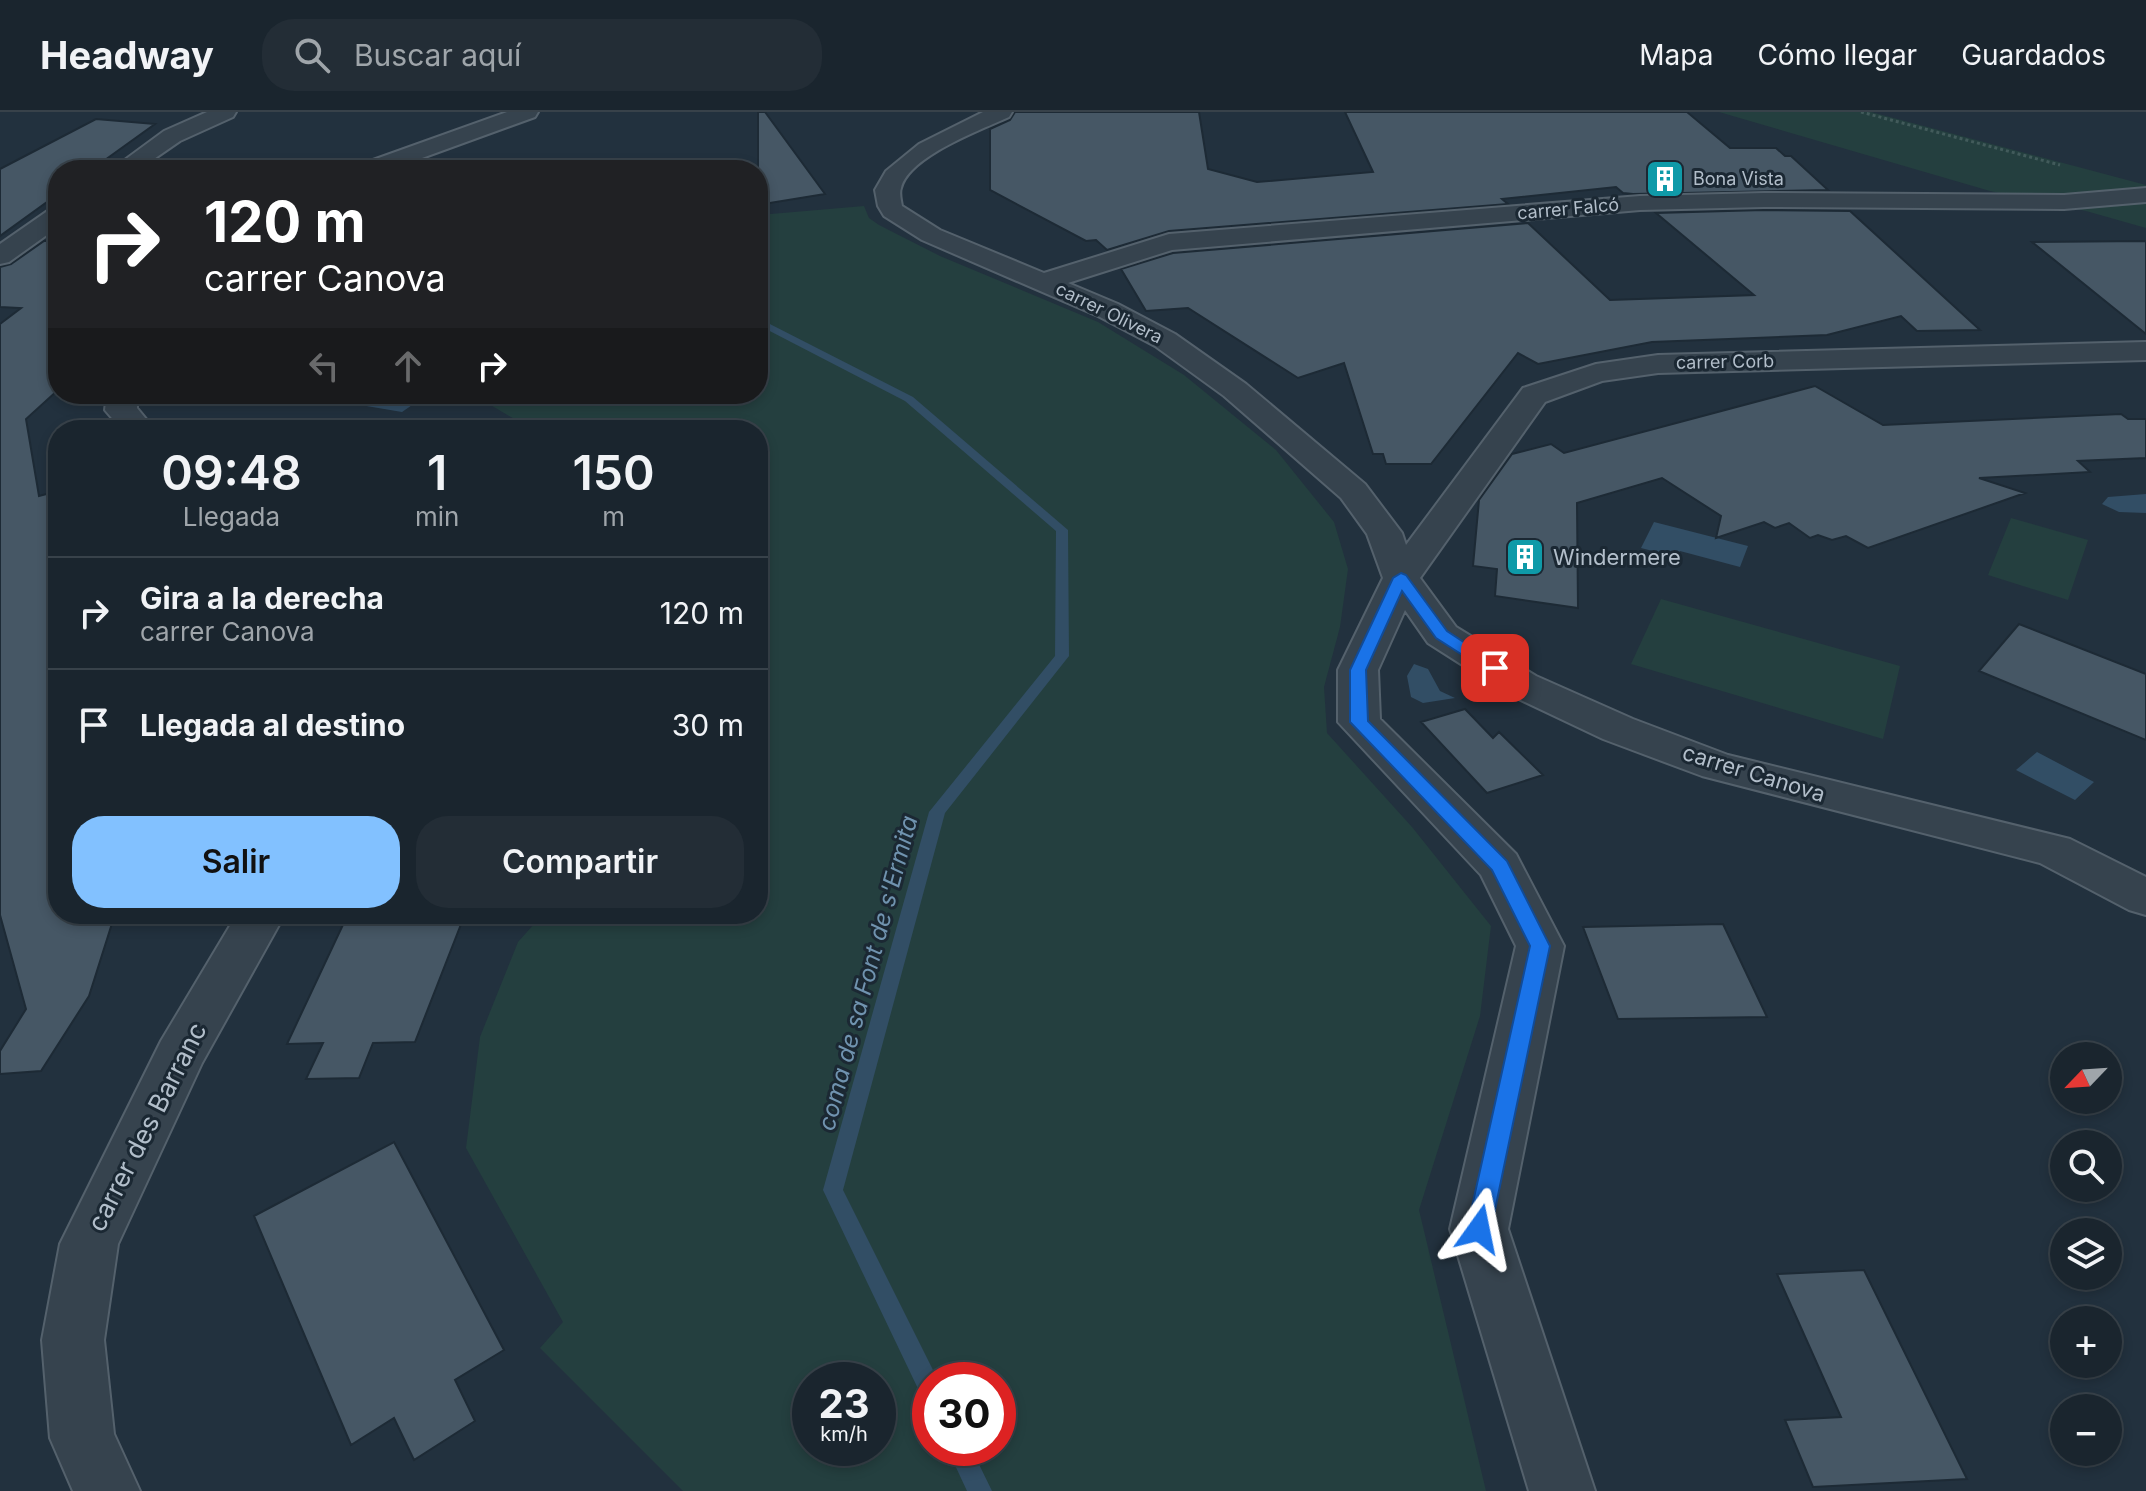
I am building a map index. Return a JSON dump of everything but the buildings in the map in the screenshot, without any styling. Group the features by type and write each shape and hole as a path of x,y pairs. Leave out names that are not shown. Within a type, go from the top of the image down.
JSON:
{"street":[{"path":"137,160 172,136 225,112"},
{"path":"395,160 527,112"},
{"name":"carrer Olivera","path":"1001,112 911,158 895,171 887,189 890,206 907,222 931,235 1044,282 1165,340 1235,390 1353,491 1384,533 1401,578"},
{"name":"carrer Falcó","path":"1044,282 1169,242 1609,206 1764,200 2064,202 2146,195"},
{"path":"0,256 48,222"},
{"name":"carrer Corb","path":"1401,578 1534,395 1596,373 1658,364 2146,351"},
{"path":"1401,578 1358,670 1359,722 1500,866 1540,946 1479,1229 1562,1491"},
{"name":"carrer Canova","path":"1401,578 1442,635 1522,685 1618,729 1717,766 2054,850 2146,898"},
{"name":"carrer des Barranc","path":"107,1491 82,1438 73,1340 89,1244 179,1056 255,924"}],"path":[{"path":"1861,112 2072,169"}],"green space":[{"path":"1719,112 1871,112 2146,185 2146,228 2086,211 1990,191"},
{"path":"864,206 869,218 879,225 940,256 1098,322 1184,375 1276,450 1334,522 1348,569 1340,627 1324,687 1327,733 1412,827 1491,926 1480,1016 1419,1210 1486,1491 683,1491 540,1348 563,1322 466,1148 480,1037 518,942 534,924 768,924 768,420 516,420 489,404 768,404 768,214"},
{"path":"2011,518 2088,540 2068,600 1988,575"},
{"path":"1661,599 1900,666 1883,739 1631,664"}],"water":[{"path":"355,404 414,404 402,412"},
{"path":"2146,494 2146,513 2119,512 2102,504 2108,497"},
{"path":"1654,522 1748,546 1740,567 1680,551 1676,557 1641,548"},
{"path":"1414,664 1428,669 1440,691 1455,698 1423,703 1411,697 1407,676"},
{"path":"2037,752 2094,782 2075,800 2016,770"}],"waterway":[{"name":"coma de sa Font de s'Ermita","path":"768,326 909,399 1062,530 1062,656 937,812 833,1190 917,1362"},
{"name":"coma de sa Font de s'Ermita","path":"968,1466 980,1491"}],"place":[{"name":"Bona Vista","path":"1665,179"},
{"name":"Windermere","path":"1525,557"}],"route":[{"path":"1479,1229 1540,946 1500,866 1359,722 1358,670 1401,578 1442,635 1495,668"}]}
